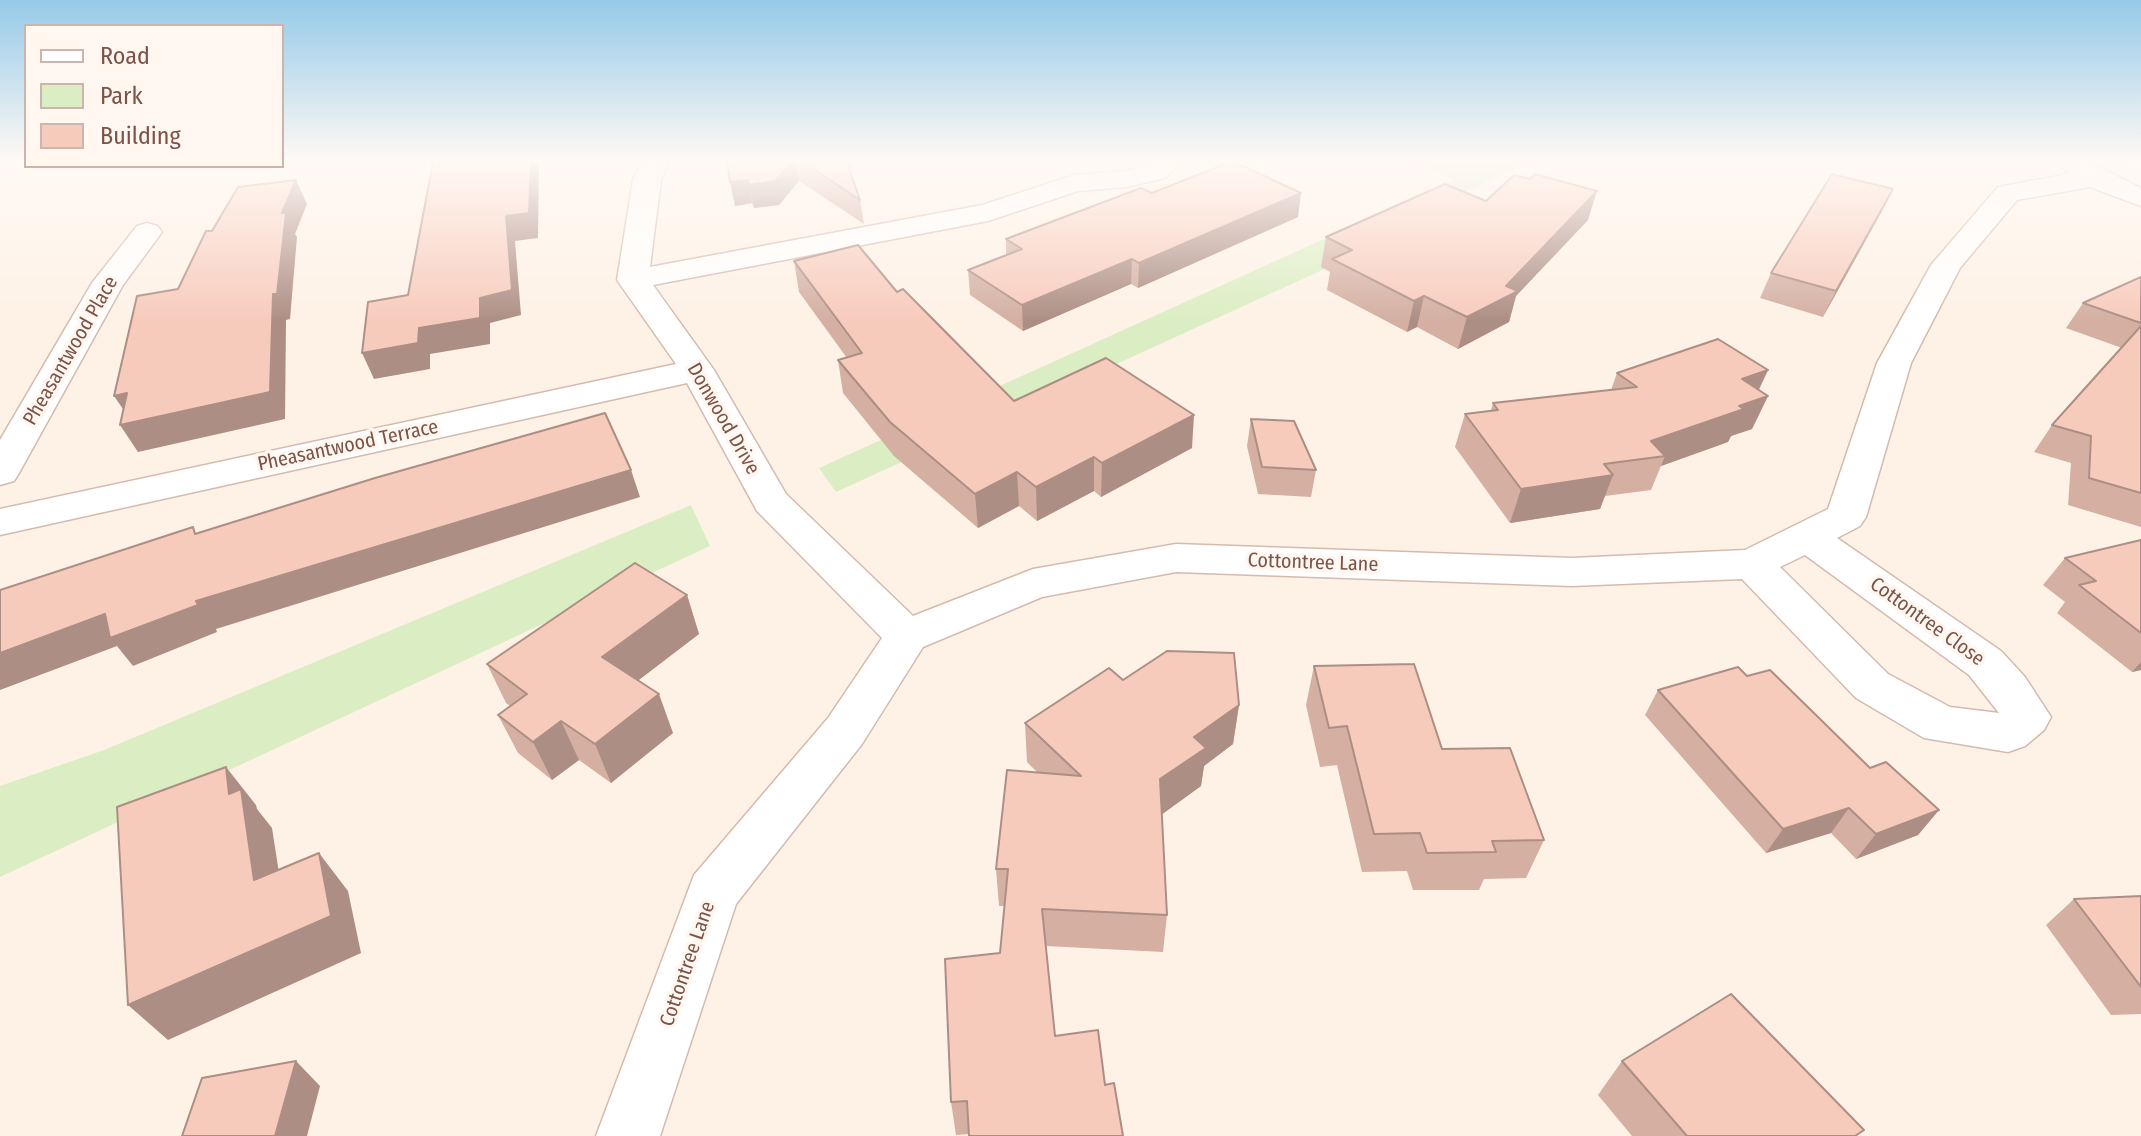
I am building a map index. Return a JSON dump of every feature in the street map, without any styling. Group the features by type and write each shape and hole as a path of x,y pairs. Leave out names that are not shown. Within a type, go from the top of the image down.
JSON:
{"street":[{"path":"642,215 633,280 972,215"},
{"name":"Cottontree Lane","path":"628,1136 713,892 845,731 907,636 1033,584 1176,558 1572,572 1752,564 1846,517 1894,363 1946,265 1989,215"},
{"name":"Pheasantwood Place","path":"0,473 108,283 147,232"},
{"name":"Donwood Drive","path":"633,280 697,370 771,502 907,636"},
{"name":"Pheasantwood Terrace","path":"0,522 697,370"},
{"name":"Cottontree Close","path":"1752,564 1872,686 1941,725 2008,733 2027,717 2009,689 1985,663 1808,537"}],"green space":[{"path":"1377,215 1416,215 1364,251 836,492 819,468"},
{"path":"691,505 710,546 0,877 0,786 104,750"}],"building":[{"path":"221,215 286,215 277,294 273,294 270,392 120,425 127,393 114,396 137,296 178,289 206,231 212,231"},
{"path":"423,215 514,215 506,216 512,290 480,298 480,318 419,328 418,343 362,353 368,302 408,295"},
{"path":"1069,215 1250,215 1139,263 1132,259 1022,305 968,270 1022,249 1006,239"},
{"path":"1375,215 1574,215 1506,286 1518,291 1467,317 1424,296 1414,301 1332,259 1352,250 1326,237"},
{"path":"1807,215 1878,215 1836,291 1771,273"},
{"path":"858,245 897,292 903,289 1014,401 1106,358 1194,415 1102,463 1094,457 1036,487 1017,472 975,494 890,422 838,360 862,353 794,261"},
{"path":"2141,277 2141,323 2083,303"},
{"path":"2141,326 2141,493 2089,478 2091,436 2052,425"},
{"path":"1718,339 1768,370 1742,379 1768,396 1739,406 1744,409 1651,441 1665,456 1604,464 1613,475 1521,489 1465,414 1498,410 1493,403 1637,387 1617,373"},
{"path":"605,413 631,470 196,601 198,605 110,638 105,614 0,653 0,590 193,527 195,534 375,478"},
{"path":"1251,419 1294,421 1316,470 1262,467"},
{"path":"2141,540 2141,633 2079,585 2096,581 2065,558"},
{"path":"635,563 687,595 602,657 659,694 595,744 561,721 533,742 498,715 527,694 487,664"},
{"path":"1167,651 1234,653 1239,705 1194,737 1206,748 1160,779 1167,915 1042,909 1055,1036 1098,1030 1105,1085 1114,1083 1123,1136 969,1136 967,1101 951,1102 945,959 1000,953 1008,869 996,869 1007,770 1081,776 1025,723 1109,668 1123,680"},
{"path":"1414,664 1442,749 1510,748 1544,840 1492,841 1496,852 1427,853 1420,833 1374,834 1347,726 1329,728 1314,666"},
{"path":"1738,667 1747,676 1770,670 1870,768 1886,762 1939,810 1876,834 1849,808 1783,829 1658,690"},
{"path":"226,767 229,794 241,789 254,880 319,853 331,916 128,1005 117,807"},
{"path":"2141,896 2141,987 2074,899"},
{"path":"1731,994 1864,1130 1855,1136 1687,1136 1622,1061"},
{"path":"296,1061 275,1136 182,1136 202,1078"}]}
